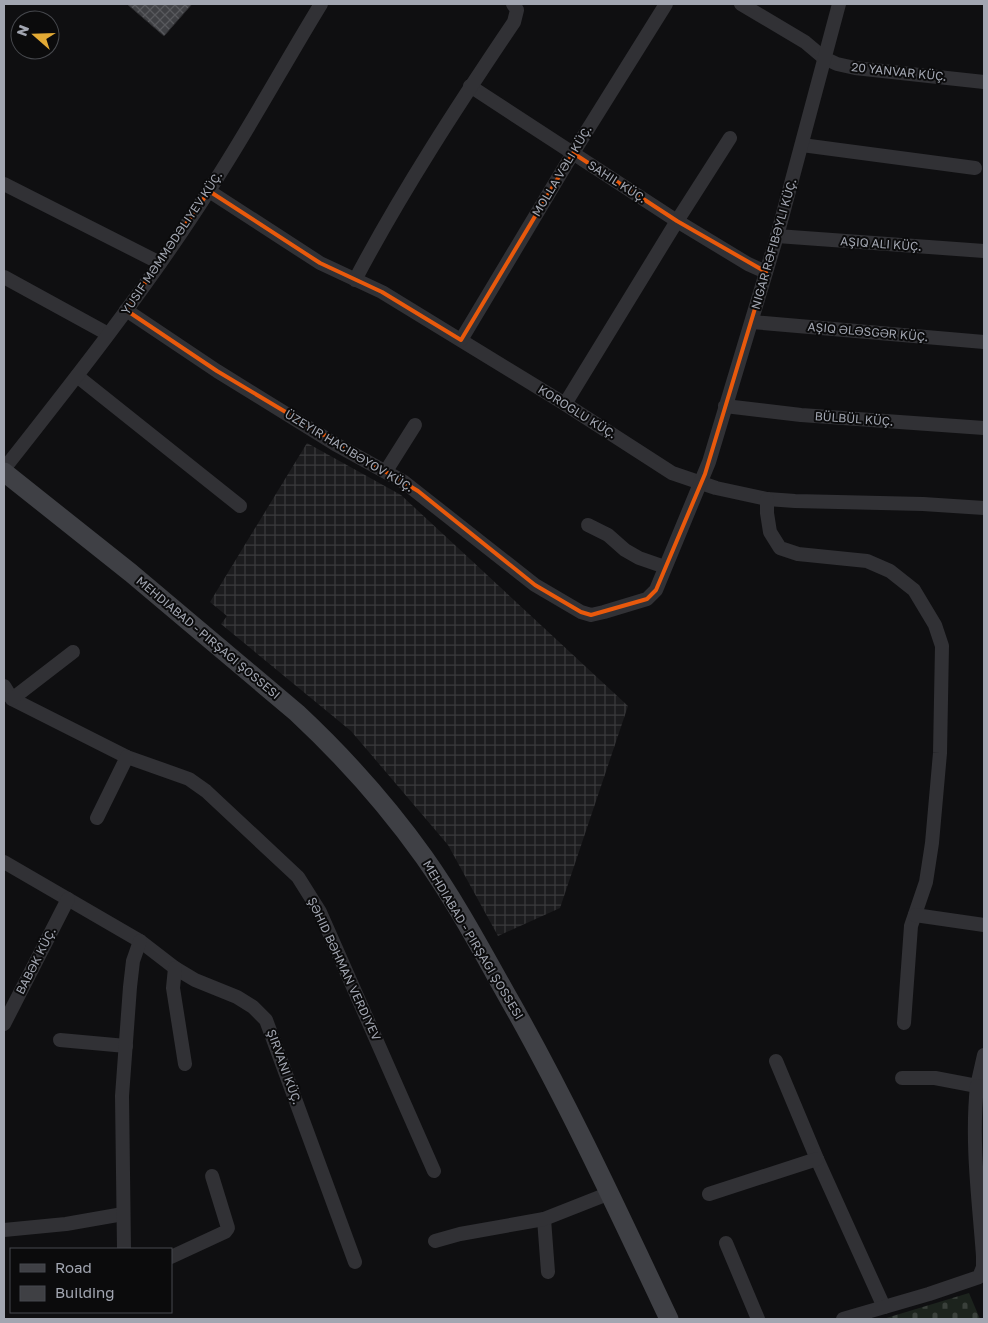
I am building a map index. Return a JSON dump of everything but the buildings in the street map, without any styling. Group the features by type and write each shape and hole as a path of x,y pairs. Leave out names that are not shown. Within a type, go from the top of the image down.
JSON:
{"main road":[{"path":"4,471 131,573 297,713 362,779 391,813 444,886 564,1099 669,1319"}],"street":[{"name":"YUSIF MƏMMƏDƏLIYEV KÜÇ.","path":"4,471 126,310 209,191 321,4"},
{"path":"355,280 397,206 470,86 514,22 517,10 513,4"},
{"name":"MOLLA VƏLI KÜÇ.","path":"461,340 573,153 666,4"},
{"name":"20 YANVAR KÜÇ.","path":"741,4 805,42 824,58 837,64 855,68 984,82"},
{"name":"NIGAR RƏFIBƏYLI KÜÇ.","path":"386,471 418,491 535,585 581,612 591,615 647,599 656,590 709,462 777,236 839,4"},
{"name":"SAHIL KÜÇ.","path":"470,86 677,221 748,264 766,272"},
{"path":"565,404 730,138"},
{"path":"802,145 975,168"},
{"path":"4,184 160,263"},
{"name":"KOROĞLU KÜÇ.","path":"209,191 320,263 382,292 565,404 666,469 688,479 767,499 984,508"},
{"path":"777,236 984,251"},
{"path":"4,277 108,334"},
{"path":"126,310 217,371 335,444 386,471 415,425"},
{"path":"752,322 984,342"},
{"path":"77,376 240,506"},
{"name":"BÜLBÜL KÜÇ.","path":"725,406 801,415 984,428"},
{"path":"767,499 770,532 780,548 798,554 867,561 890,571 914,590 935,625 942,646 940,753 930,860 926,882 915,915 909,946 904,1023"},
{"path":"588,525 608,535 625,550 639,558 665,567"},
{"path":"4,686 12,699 73,652"},
{"name":"ŞƏHID BƏHMAN VERDIYEV","path":"12,699 127,758 189,779 206,791 298,877 308,890 320,912 434,1171"},
{"path":"97,818 127,758"},
{"name":"ŞIRVANI KÜÇ.","path":"4,862 140,941 175,968 196,980 237,997 253,1006 266,1020 355,1262"},
{"name":"BABƏK KÜÇ.","path":"4,1024 68,899"},
{"path":"915,915 984,925"},
{"path":"124,1248 122,1096 133,961 140,941"},
{"path":"175,968 172,988 185,1064"},
{"path":"60,1040 126,1046"},
{"path":"844,1319 982,1277 984,1256 974,1140 984,1055"},
{"path":"776,1061 817,1159 884,1307"},
{"path":"902,1078 935,1078 981,1087"},
{"path":"709,1194 817,1159"},
{"path":"172,1257 226,1232 228,1228 212,1176"},
{"path":"435,1241 460,1234 544,1220 610,1193"},
{"path":"4,1230 66,1224 123,1214"},
{"path":"544,1220 548,1272"},
{"path":"726,1243 758,1319"}],"highlighted area":[{"path":"573,153 677,221 766,272 705,474 656,590 647,599 591,615 581,612 535,585 418,491 217,371 126,310 209,191 320,263 382,292 461,340"}],"shaded area":[{"path":"307,443 401,495 628,706 560,908 498,936 448,845 351,731 221,624 227,616 210,602"}],"green space":[{"path":"969,1293 980,1319 883,1319"}]}
